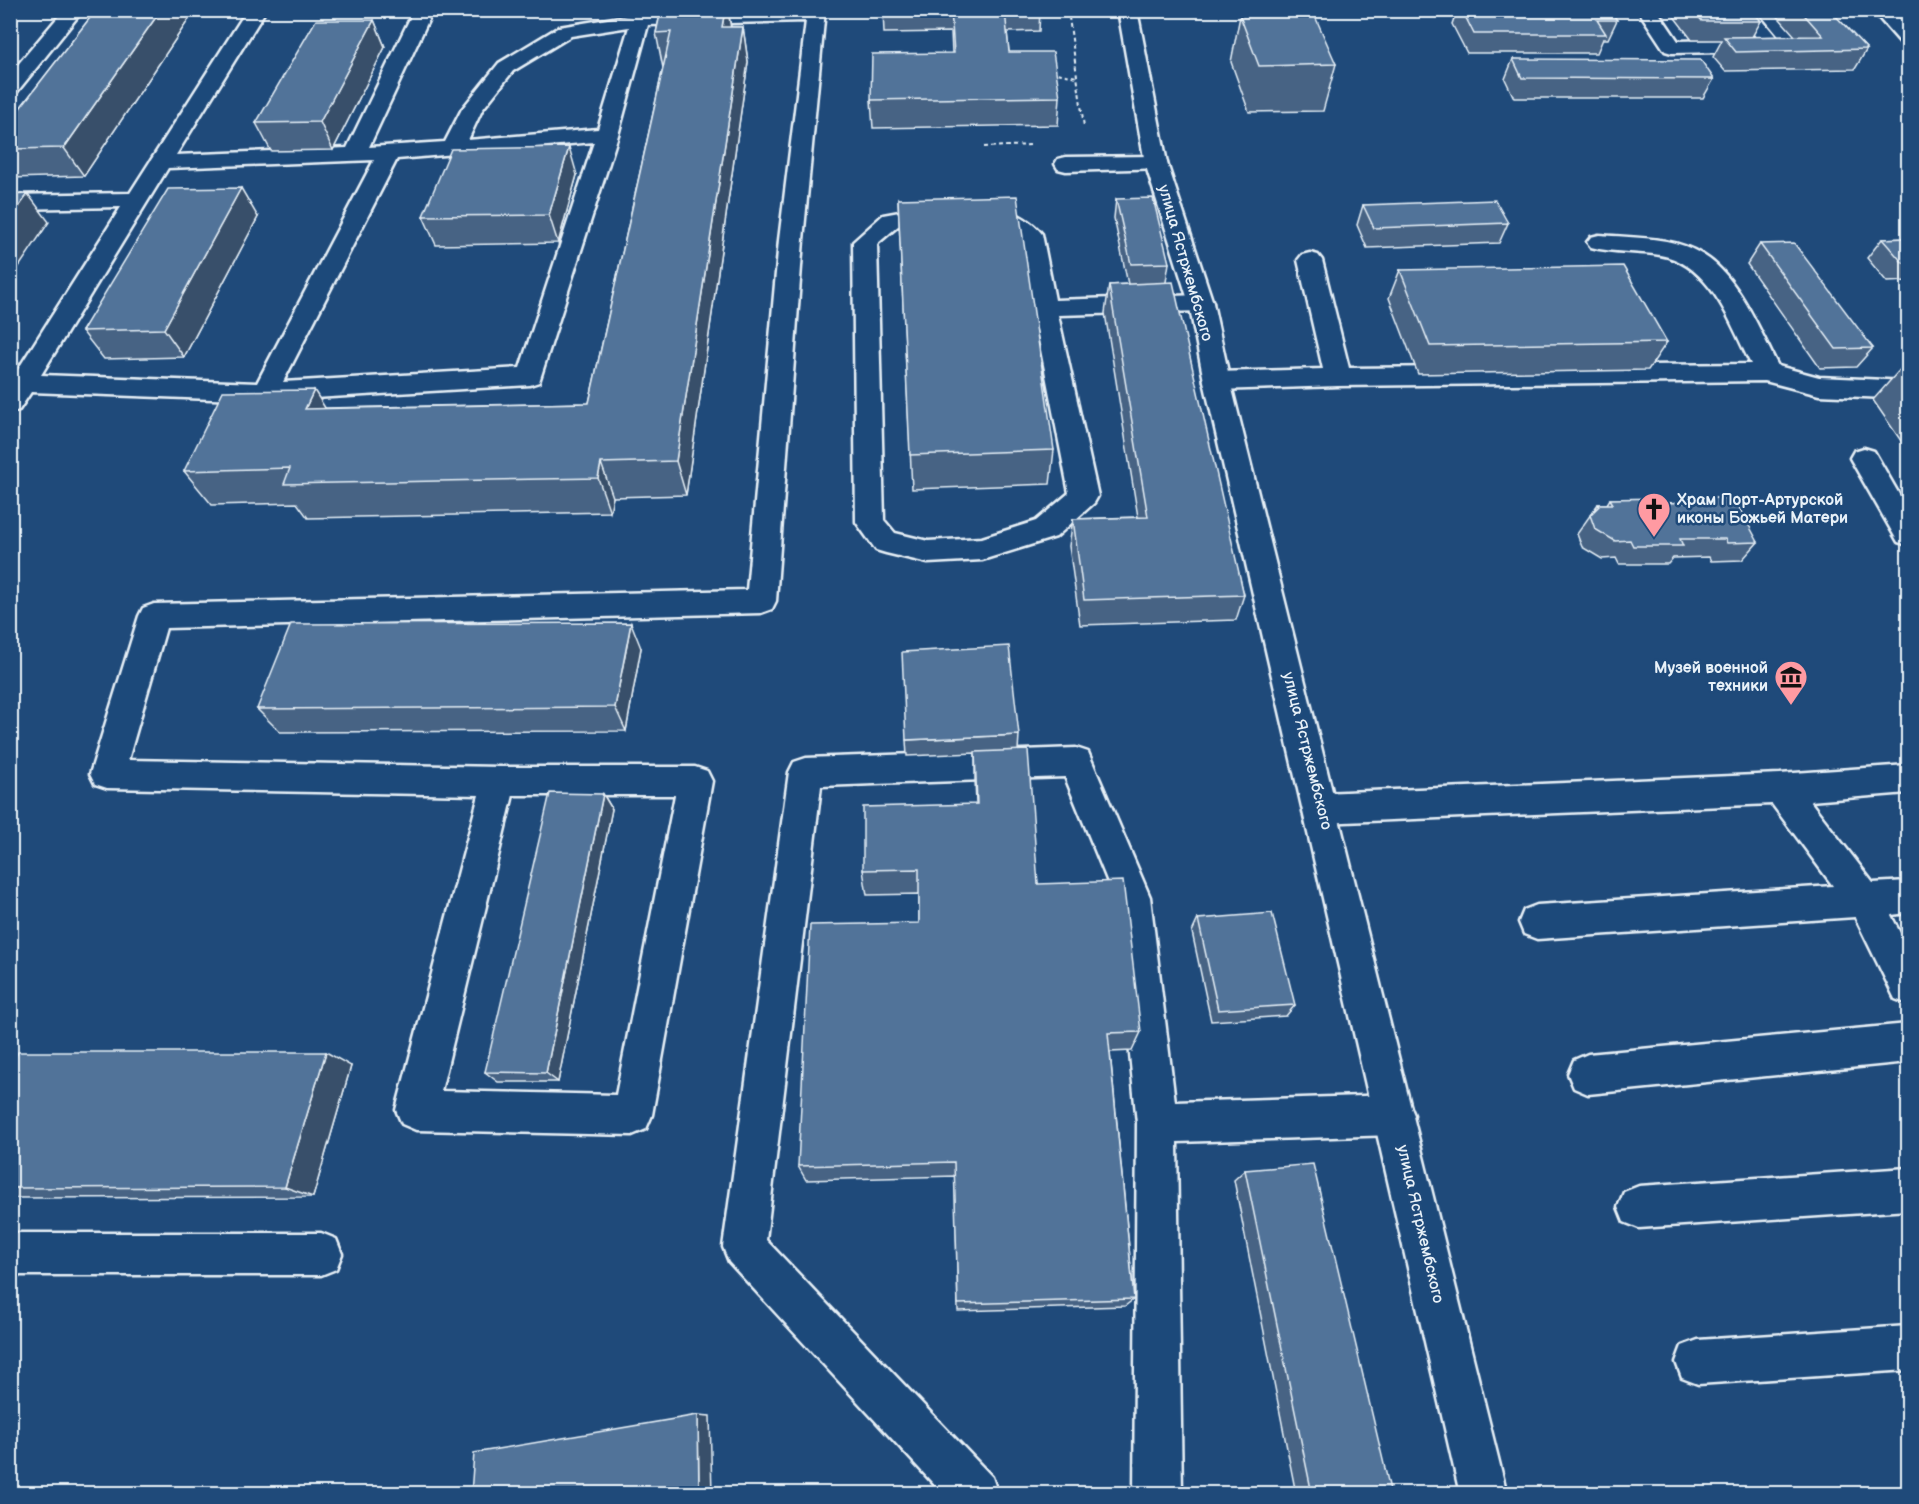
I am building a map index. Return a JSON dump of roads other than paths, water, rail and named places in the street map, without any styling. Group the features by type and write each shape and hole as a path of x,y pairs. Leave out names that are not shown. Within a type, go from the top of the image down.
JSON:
{"main road":[{"path":"10,88 74,10"},
{"path":"10,404 257,10"},
{"path":"355,155 424,10"},
{"name":"улица Ястржембского","path":"1127,10 1156,163 1201,303 1217,381 1484,1494"},
{"path":"1647,10 1672,47 1773,45 1743,10"},
{"path":"1881,10 1908,39"},
{"path":"453,148 472,109 506,66 567,32 642,15 816,13 791,240 761,602 154,616 107,774 500,781 695,781 632,1115 416,1110 500,781"},
{"path":"24,383 266,392 530,376 607,135 642,15"},
{"path":"160,162 389,153 607,135"},
{"path":"266,392 389,153"},
{"path":"1066,164 1156,163"},
{"path":"10,202 137,200"},
{"path":"932,213 1004,216 1030,234 1044,308 1084,496 1046,529 982,549 928,552 886,542 870,522 865,242 891,220 932,213"},
{"path":"1599,242 1661,249 1694,259 1716,277 1768,372"},
{"path":"1310,260 1338,377"},
{"path":"1044,308 1201,303"},
{"path":"1217,381 1338,377 1768,372 1790,382 1838,389 1908,390"},
{"path":"1864,458 1908,534"},
{"path":"975,1494 744,1248 806,772 1076,762 1132,897 1157,1123 1158,1494"},
{"path":"1321,808 1780,789 1908,779"},
{"path":"1780,789 1864,899 1908,986"},
{"path":"1538,922 1908,897"},
{"path":"1588,1074 1908,1043"},
{"path":"1157,1123 1394,1115"},
{"path":"1639,1207 1908,1189"},
{"path":"10,1254 321,1254"},
{"path":"1698,1362 1908,1348"}],"place":[{"name":"Храм Порт-Артурской иконы Божьей Матери","path":"1654,538"},
{"name":"Музей военной техники","path":"1791,706"}]}
